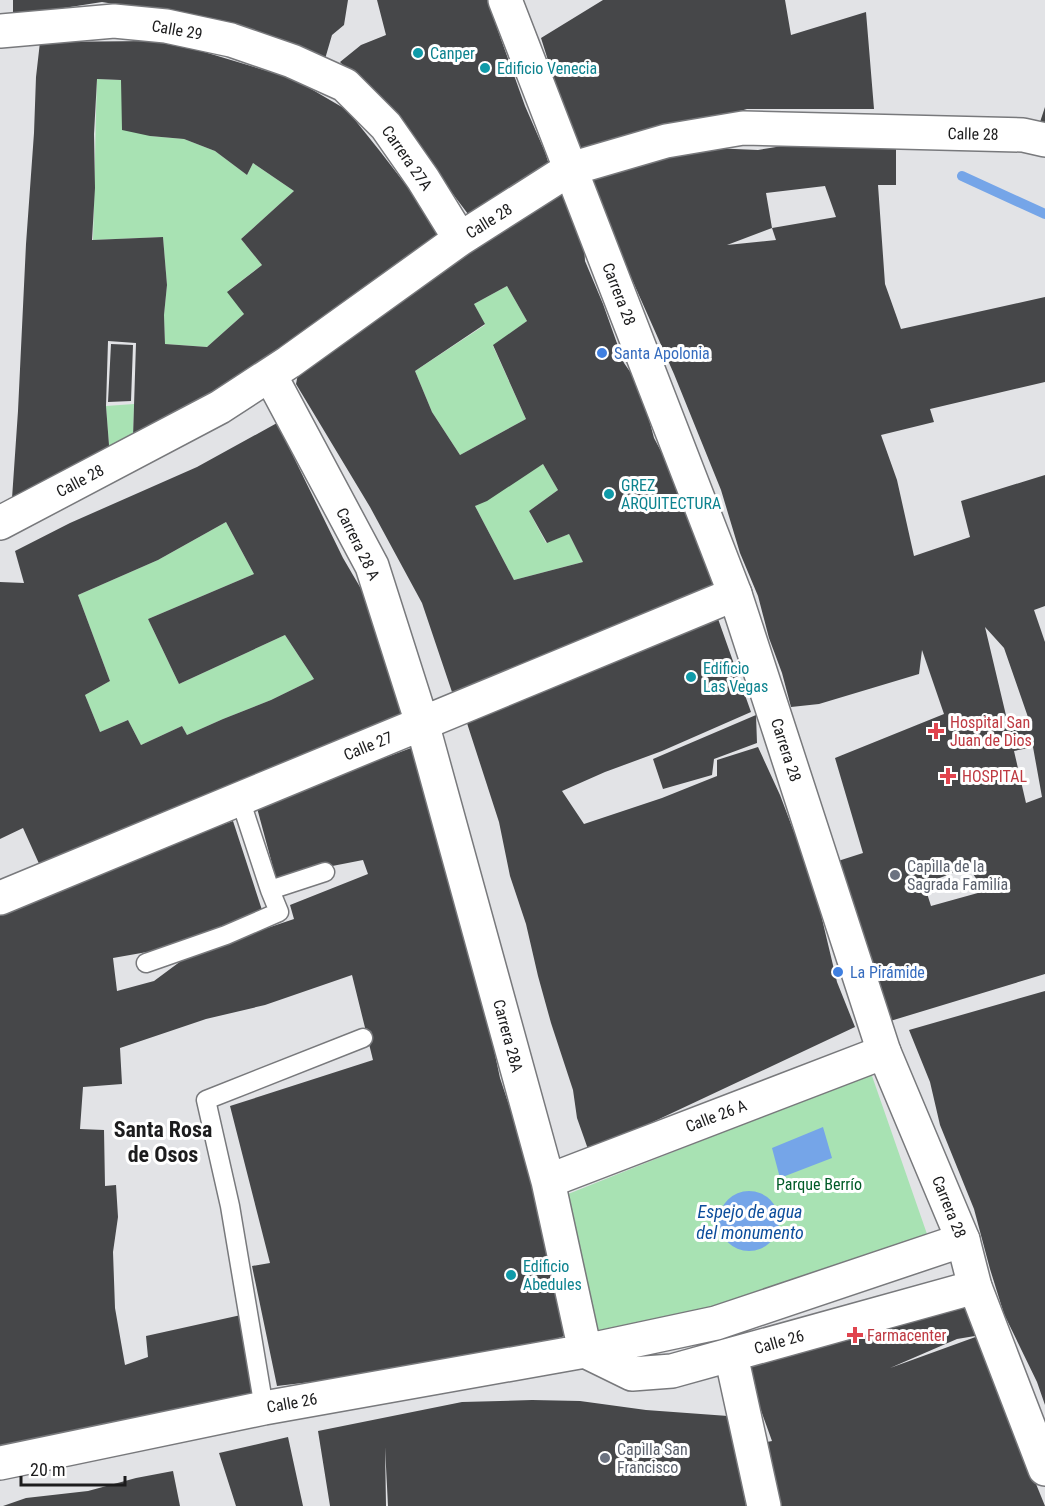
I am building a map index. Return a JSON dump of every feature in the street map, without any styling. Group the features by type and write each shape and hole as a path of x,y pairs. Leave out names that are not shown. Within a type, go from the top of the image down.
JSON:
{"street":[{"name":"Carrera 28","path":"509,2 570,169 735,594 884,1052 963,1240 975,1287 1045,1469"},
{"name":"Calle 29","path":"0,31 114,21 166,26 231,40 292,61 345,85"},
{"name":"Carrera 27A","path":"345,85 386,126 423,179 460,239"},
{"name":"Calle 28","path":"0,523 220,407 270,375 460,239 570,169 666,141 742,128 1023,135 1045,140"},
{"name":"Carrera 28 A","path":"270,375 372,566 422,723"},
{"name":"Calle 27","path":"0,898 735,594"},
{"name":"Carrera 28A","path":"422,723 548,1180 585,1351"},
{"name":"Calle 26 A","path":"548,1180 884,1052"},
{"name":"Calle 26","path":"0,1463 264,1408 585,1351 716,1323 963,1240"},
{"name":"Calle 26","path":"585,1351 632,1374 672,1371 975,1287"},
{"path":"732,1355 764,1506"}],"lane":[{"path":"146,963 226,935 279,912 240,799"},
{"path":"270,890 325,872"},
{"path":"264,1408 230,1206 206,1100 363,1038"}],"green space":[{"path":"97,79 121,80 150,136 184,139 215,151 247,175 253,163 294,191 241,239 262,265 228,291 244,314 207,347 165,344 164,315 167,285 163,237 93,240"},
{"path":"507,286 527,321 493,346 526,419 460,455 432,412 415,371 485,325 474,304"},
{"path":"134,404 133,437 110,458 106,406"},
{"path":"543,464 558,490 529,511 546,543 569,534 583,562 514,580 475,506"},
{"path":"226,522 254,574 148,619 179,684 285,635 314,679 271,700 187,735 182,726 141,745 128,720 100,732 85,695 110,681 78,595 158,560"},
{"name":"Parque Berrío","path":"871,1073 927,1234 722,1308 592,1345 563,1196"}],"water":[{"path":"823,1127 832,1158 780,1178 772,1148"},
{"name":"Espejo de agua del monumento","path":"743,1191 755,1191 771,1199 777,1209 779,1221 777,1233 771,1243 755,1251 743,1251 727,1243 719,1227 719,1215 727,1199"}],"building":[{"path":"13,0 348,0 344,25 332,35 325,59 156,11 102,2 13,16"},
{"path":"377,0 487,0 552,174 468,214 385,109 340,62 361,45 386,35"},
{"path":"603,0 785,0 791,35 866,12 874,109 747,109 578,156 541,38"},
{"path":"153,41 201,51 294,79 347,110 443,233 277,357 133,437 136,343 108,341 106,406 110,458 11,513 36,77 40,42","holes":["97,79 121,80 122,130 150,136 184,139 215,151 247,175 253,163 294,191 241,239 262,265 227,292 244,314 207,347 165,344 164,315 167,285 163,237 92,240"]},
{"path":"1045,107 1045,124 1040,122"},
{"path":"896,137 896,185 878,185 885,284 901,329 1045,297 1045,382 930,409 934,422 881,435 897,480 914,556 970,537 961,501 1045,475 1045,606 1034,610 1045,642 1045,974 887,1022 856,910 838,861 863,853 835,758 944,714 922,650 919,674 819,704 791,707 758,596 740,553 721,490 674,374 586,176 665,146 758,150 826,139","holes":["825,186 836,217 772,228 766,193","772,228 776,240 727,245","985,627 1004,648 1029,720 1009,728","1033,747 1042,797 1026,803 1014,751","968,867 985,891 931,906 924,884"]},
{"path":"562,186 583,231 585,261 624,363 640,386 654,438 681,489 716,588 693,593 452,692 422,603 370,507 296,384 298,374","holes":["507,286 527,321 493,345 526,419 460,455 432,412 415,371 485,324 474,304","543,464 558,490 529,511 547,543 569,534 583,562 514,580 475,506 487,501"]},
{"path":"111,344 133,345 131,401 108,402"},
{"path":"277,423 343,558 391,640 406,711 45,877 23,828 0,839 0,582 24,583 15,551 70,523 197,467","holes":["226,522 254,574 148,619 179,684 285,635 314,679 271,700 187,735 182,726 141,745 128,720 100,732 85,695 110,681 78,595 158,560"]},
{"path":"717,616 751,712 562,791 584,824 662,798 717,776 717,760 758,747 780,795 814,885 837,982 855,1027 589,1152 577,1118 573,1090 551,1023 526,924 510,876 499,822 465,717"},
{"path":"756,715 757,743 714,759 712,775 663,789 653,759"},
{"path":"419,745 500,1078 538,1193 568,1335 487,1360 405,1377 403,1366 362,1376 277,1386 252,1266 270,1263 230,1106 373,1060 352,975 265,1005 206,1019 120,1048 122,1084 83,1087 80,1129 104,1130 105,1186 116,1185 118,1217 113,1252 115,1308 125,1365 148,1357 146,1336 241,1315 257,1393 0,1452 0,914 40,900 183,839 233,821 262,910 148,959 147,952 113,958 117,991 154,981 185,958 294,919 290,905 368,874 363,860 322,868 277,882 257,808"},
{"path":"1045,991 1045,1405 1037,1382 1004,1314 974,1209 940,1125 930,1082 909,1030"},
{"path":"962,1298 981,1335 1019,1442 1045,1506 780,1506 774,1474 762,1443 772,1441 745,1366","holes":["981,1335 890,1368 957,1339"]},
{"path":"580,1401 646,1410 728,1416 746,1506 388,1506 385,1447 386,1506 330,1506 318,1431 462,1402"},
{"path":"288,1437 303,1506 236,1506 219,1453"},
{"path":"173,1471 180,1506 3,1506 26,1498 88,1491"}],"waterway":[{"path":"962,176 1045,214"}],"place":[{"name":"Canper","path":"418,53"},
{"name":"Edificio Venecia","path":"485,68"},
{"name":"Santa Apolonia","path":"602,353"},
{"name":"GREZ ARQUITECTURA","path":"609,494"},
{"name":"Edificio Las Vegas","path":"691,677"},
{"name":"Hospital San Juan de Dios","path":"936,731"},
{"name":"HOSPITAL","path":"948,776"},
{"name":"Capilla de la Sagrada Familia","path":"895,875"},
{"name":"La Pirámide","path":"838,972"},
{"name":"Edificio Abedules","path":"511,1275"},
{"name":"Farmacenter","path":"855,1335"},
{"name":"Capilla San Francisco","path":"605,1458"}],"district":[{"name":"Santa Rosa de Osos","path":"163,1142"}]}
